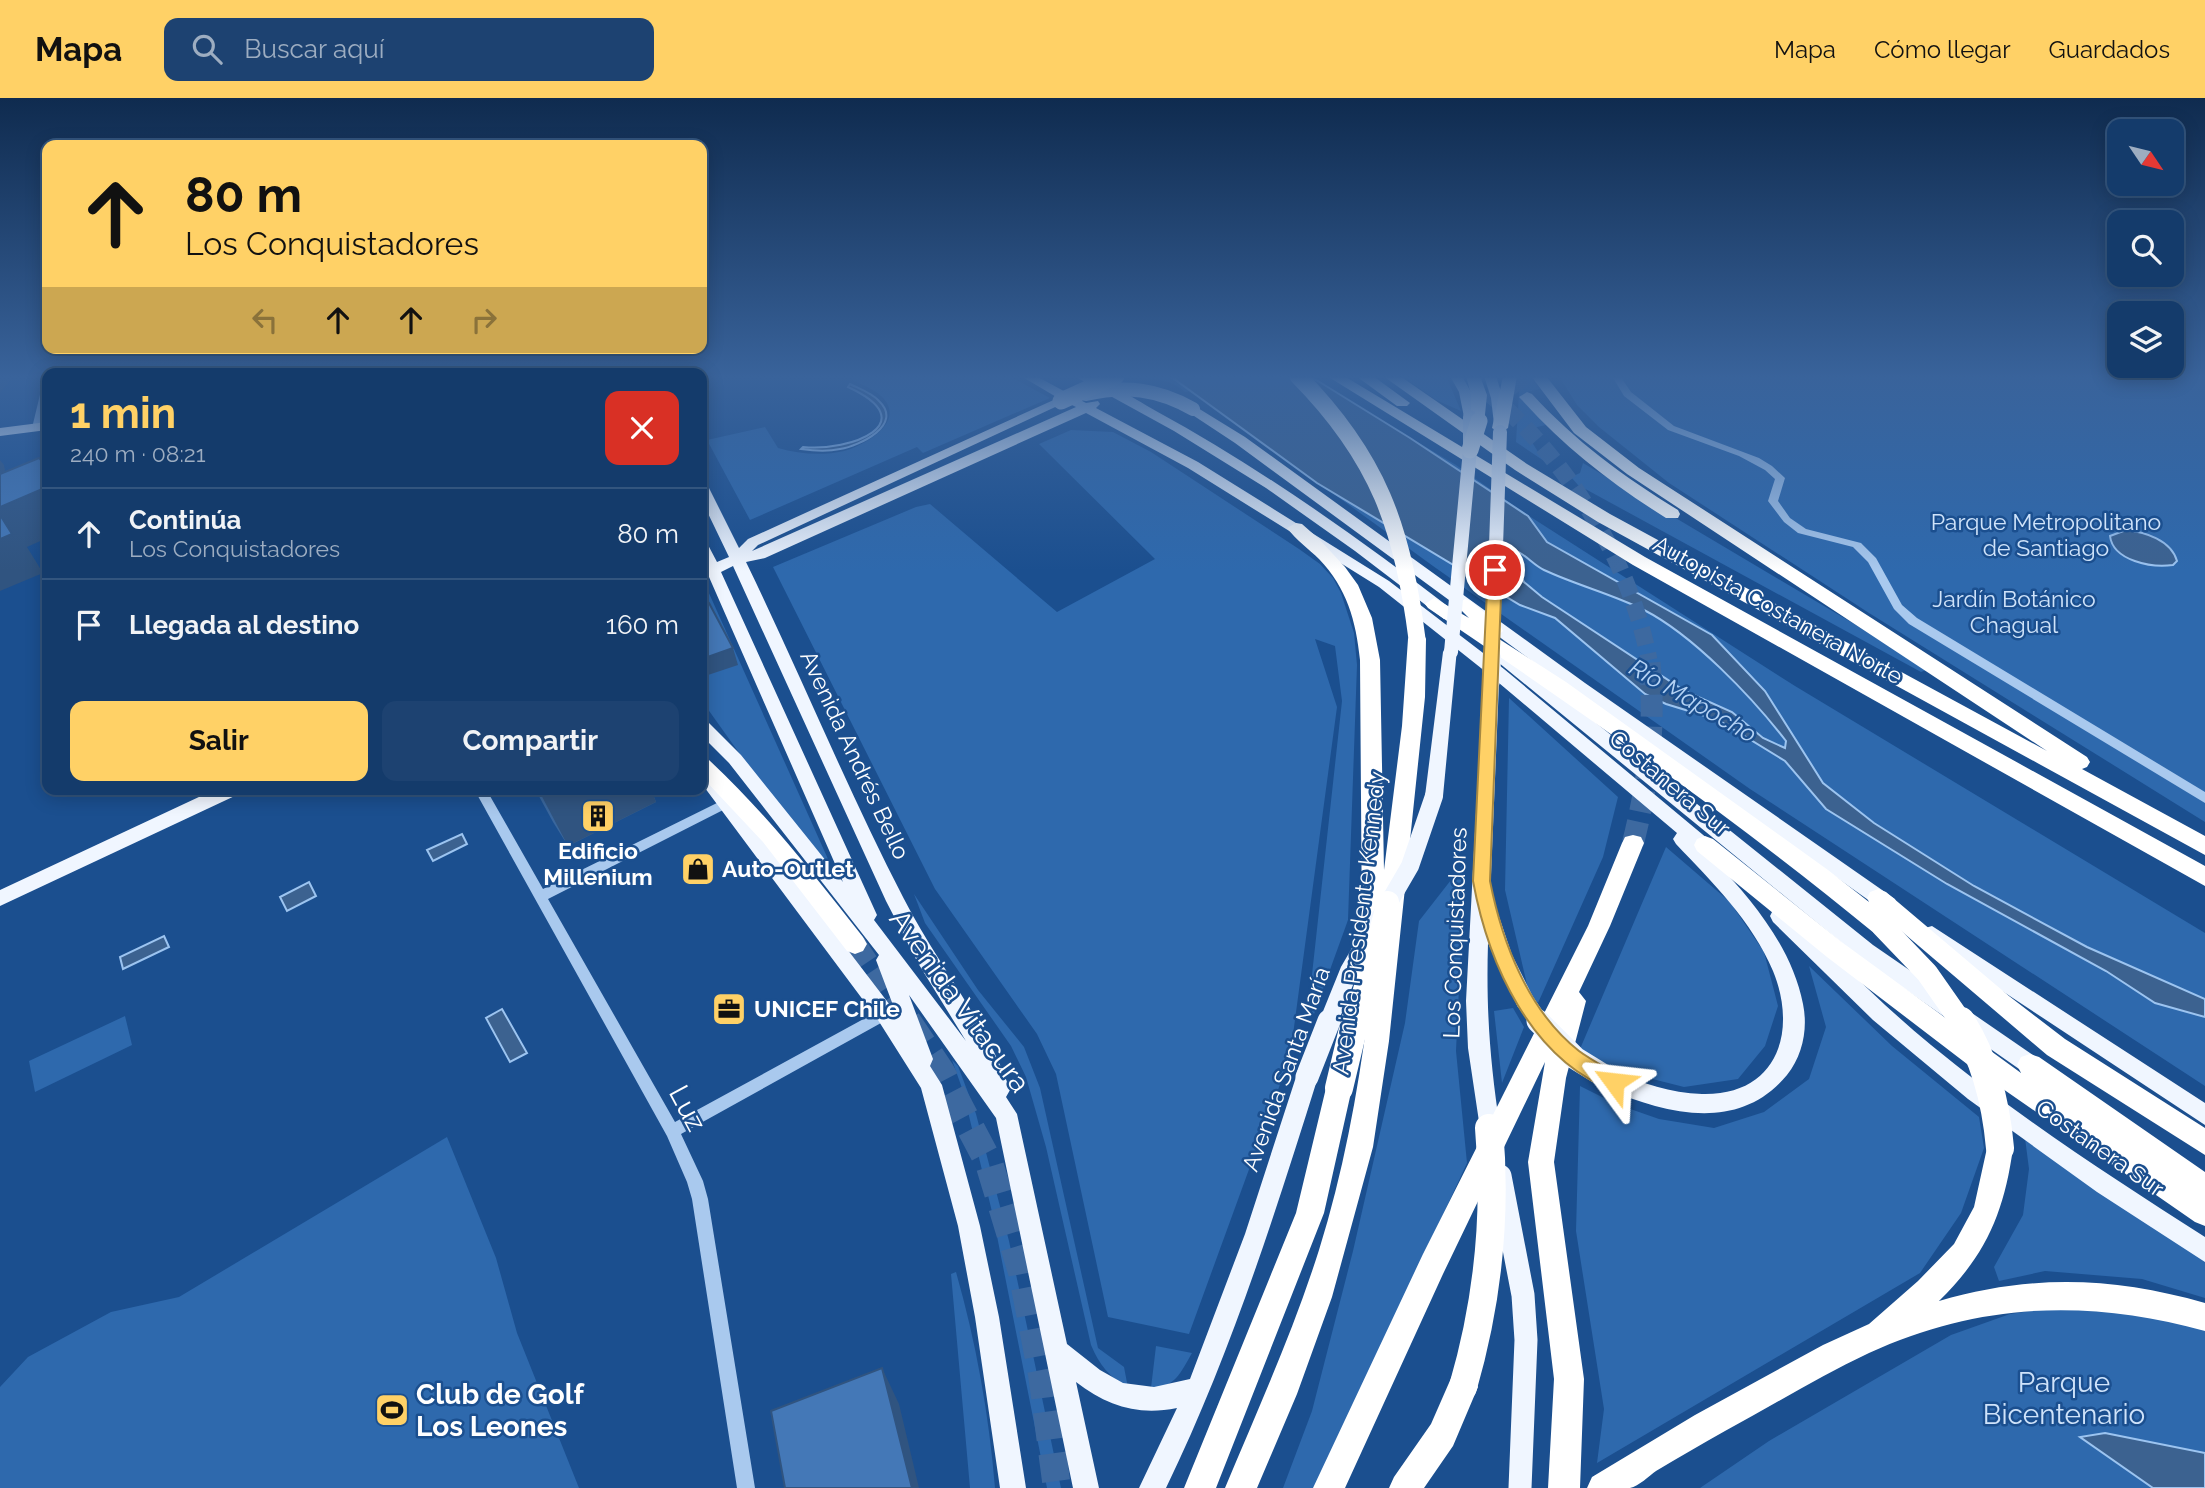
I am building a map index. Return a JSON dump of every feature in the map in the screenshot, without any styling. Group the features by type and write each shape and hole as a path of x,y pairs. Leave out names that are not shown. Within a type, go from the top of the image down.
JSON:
{"highway":[{"name":"Avenida Presidente Kennedy","path":"1241,1488 1272,1422 1335,1242 1364,1121 1377,1040 1413,718 1417,639 1407,565 1391,512 1379,484 1351,441"},
{"name":"Autopista Costanera Norte","path":"1439,441 1639,561 2205,877"},
{"path":"1451,441 1511,485"},
{"path":"1469,450 1470,441"},
{"name":"Autopista Costanera Norte","path":"1483,441 1604,518 2205,845"},
{"path":"1569,441 1630,489 1851,614"},
{"path":"1592,441 1661,491 2205,845"},
{"path":"1296,528 1335,564 1349,582 1366,625 1370,660 1377,1040"},
{"path":"1434,604 1559,687 1811,869 1882,926 1931,976 1968,1031 1998,1114 2000,1149 1992,1200 1967,1250 1953,1269 1871,1338"},
{"path":"1465,605 1559,687"},
{"path":"707,770 744,805 771,836 855,944"},
{"path":"1564,1488 1569,1412 1566,1349 1545,1209 1541,1162 1545,1122 1558,1056 1600,926 1633,843"},
{"path":"1704,845 1835,950 1976,1056 2205,1213"},
{"path":"1878,898 2000,1003 2056,1047 2205,1143"},
{"path":"1200,1488 1310,1213 1353,1026 1372,971 1388,902"},
{"path":"1329,1488 1427,1276 1600,926"},
{"path":"2030,1065 2205,1188"},
{"path":"1405,1488 1441,1435 1463,1387 1486,1302 1492,1256 1494,1170 1489,1128"},
{"path":"1603,1488 1711,1422 1871,1338 1982,1303 2044,1294 2103,1294 2176,1307 2205,1317"}],"main road":[{"name":"Costanera Sur","path":"738,558 753,542 974,441"},
{"path":"1012,441 760,555 738,558 707,572 878,940 912,1027 931,1085 969,1226 1013,1488"},
{"name":"Costanera Sur","path":"1149,441 1193,465 1384,584 1704,845 1881,1014 1943,1067 2060,1154 2205,1250"},
{"name":"Costanera Sur","path":"1200,441 1288,495 1434,604 1855,943 2030,1065 2205,1172"},
{"name":"Costanera Sur","path":"1241,441 1465,605 1878,898 2205,1115"},
{"name":"Los Conquistadores","path":"1500,441 1476,981 1478,1048 1489,1128 1509,1213 1524,1296 1526,1391 1520,1488"},
{"name":"Avenida Santa María","path":"1152,1488 1199,1389 1237,1291 1307,1077 1349,971 1420,843 1434,796 1451,652 1469,450"},
{"name":"Avenida Andrés Bello","path":"707,498 738,558 889,888 936,976 975,1034 997,1082 1006,1114"},
{"name":"Avenida Vitacura","path":"707,731 734,759 941,1020 1006,1114 1086,1488"},
{"path":"707,779 885,1014 931,1085"},
{"path":"1481,881 1493,933 1525,1001 1540,1025 1560,1047 1585,1066 1639,1093 1673,1102 1715,1104 1741,1098 1764,1085 1781,1068 1793,1043 1791,995 1784,975 1752,917 1631,786"},
{"path":"1,895 220,795"},
{"path":"1056,1350 1115,1393 1142,1402 1171,1398 1199,1389"}],"street":[{"path":"1706,441 1756,459 1780,478 1773,501 1787,520 1802,531 1857,545 1872,560 1898,607 1913,621 2205,799"},
{"name":"Luz","path":"483,795 672,1131 695,1181 746,1488"},
{"path":"542,896 725,804"},
{"path":"672,1131 885,1014"}],"green space":[{"path":"707,441 774,441 778,448 819,454 844,451 862,443 951,441 923,453 917,447 750,520"},
{"path":"1046,441 1130,441 1151,452 1320,564 1333,578 1341,593 1354,633 1357,665 1348,920 1314,1014 1308,1011 1342,701 1335,646 1315,639 1337,707 1290,1057 1189,1334 1108,1317 1056,1074 1037,1034 935,889 773,567 916,507 930,504 1057,612 1155,559 1039,444"},
{"path":"1261,441 1416,441 1795,686 2205,933 2205,1086 1750,789"},
{"path":"1531,441 1544,461 1516,442"},
{"name":"Parque Metropolitano de Santiago","path":"1616,441 2205,441 2205,822 1869,613 1669,483"},
{"path":"1583,463 1856,625 1926,670 1921,672 1578,485 1571,477 1580,473"},
{"path":"707,591 832,868 762,785 707,708"},
{"path":"1509,698 1618,797 1603,857 1538,1003 1529,993 1505,890"},
{"path":"1666,847 1730,902 1764,952 1778,1006 1765,1046 1738,1079 1684,1087 1617,1070 1580,1049"},
{"path":"1465,862 1456,1051 1467,1163 1316,1488 1283,1488 1312,1411 1353,1251 1405,1023 1419,921"},
{"path":"914,894 978,990 1024,1047 1040,1088 1098,1348 1124,1367 1128,1388 1106,1370 1091,1345 1046,1147 1026,1077 1011,1046 925,923"},
{"path":"1809,966 1892,1046 1979,1117 1984,1148 1961,1213 1920,1273 1597,1463 1604,1409 1576,1231 1580,1086 1616,1104 1659,1119 1714,1128 1764,1112 1809,1079 1826,1027"},
{"path":"1513,1008 1524,1027 1502,1083 1494,1011"},
{"path":"125,1016 132,1045 35,1092 29,1061"},
{"path":"952,1060 958,1066 976,1114 1009,1241 1061,1488 1047,1488 993,1216 963,1091"},
{"path":"447,1137 496,1258 517,1333 579,1488 0,1488 0,1387 28,1357 111,1312 179,1297"},
{"path":"2025,1138 2205,1256 2205,1298 2142,1279 2045,1271 1999,1281 1994,1267 2023,1215 2029,1169"},
{"path":"956,1272 981,1379 995,1488 970,1488 951,1274"},
{"name":"Parque Bicentenario","path":"2116,1306 2205,1326 2205,1488 1700,1488 1769,1441 1951,1335 2010,1314 2052,1308"},
{"path":"1156,1346 1192,1353 1172,1382 1151,1388"}],"water":[{"path":"864,441 835,450 801,449 803,447"},
{"name":"Río Mapocho","path":"1259,441 1414,441 1528,516 1547,542 1712,635 1765,691 1823,783 1874,823 1974,886 2087,947 2205,999 2205,1017 2155,1003 2106,971 1947,884 1826,809 1785,761 1718,720 1666,704 1645,694 1555,618 1520,605 1317,483","holes":["1507,549 1522,554 1544,570 1644,610 1682,635 1721,668 1756,705 1786,741 1785,748 1763,738 1732,712 1685,691 1542,597 1524,582"]},
{"path":"2126,530 2149,535 2163,542 2177,561 2173,565 2155,565 2126,557 2113,545 2110,536"},
{"path":"462,834 467,844 433,861 427,850"},
{"path":"309,882 316,896 287,911 280,897"},
{"path":"164,936 169,947 123,969 120,957"},
{"path":"502,1009 527,1053 510,1062 486,1018"},
{"path":"2105,1433 2205,1453 2205,1488 2153,1488 2080,1437"}],"building":[{"path":"39,458 42,461 42,489 0,507 0,474"},
{"path":"0,515 12,534 0,539"},
{"path":"709,603 733,648 707,657"},
{"path":"882,1368 912,1488 785,1488 771,1411"}],"tunnel":[{"path":"1537,441 1584,502 1606,539 1639,619 1649,660"},
{"path":"1633,843 1650,751 1652,706 1649,658"},
{"path":"855,944 908,1023"},
{"path":"907,1021 941,1072 989,1163 1022,1272 1042,1374 1057,1488"}],"place":[{"name":"Edificio Millenium","path":"598,816"},
{"name":"Auto-Outlet","path":"698,869"},
{"name":"UNICEF Chile","path":"729,1009"},
{"name":"Club de Golf Los Leones","path":"392,1410"}],"route":[{"path":"1495,570 1481,881 1487,911 1512,979 1540,1025 1572,1057 1614,1082"}],"park label":[{"name":"Jardín Botánico Chagual","path":"2014,612"}]}
